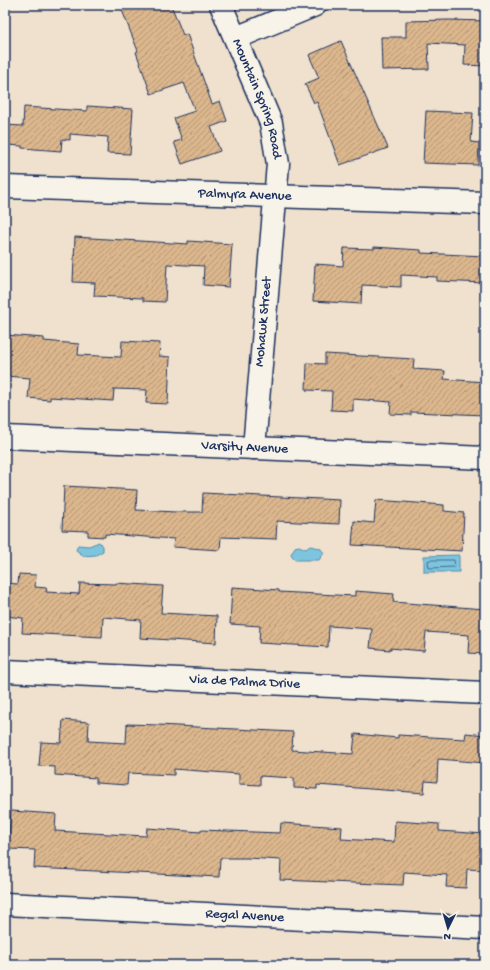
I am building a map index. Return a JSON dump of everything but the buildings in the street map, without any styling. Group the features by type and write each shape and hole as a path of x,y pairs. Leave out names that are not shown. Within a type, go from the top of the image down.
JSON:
{"street":[{"name":"Mountain Spring Road","path":"222,5 271,122 278,164 275,196"},
{"path":"236,38 315,5"},
{"name":"Palmyra Avenue","path":"5,187 485,203"},
{"name":"Mohawk Street","path":"254,448 275,196"},
{"name":"Varsity Avenue","path":"5,437 485,458"},
{"name":"Via de Palma Drive","path":"5,671 485,693"},
{"name":"Regal Avenue","path":"5,904 485,928"}],"water":[{"path":"99,542 103,546 103,551 96,555 84,556 76,550 78,545 89,546"},
{"path":"299,546 306,549 310,546 320,548 324,553 319,560 295,560 291,554 295,547"},
{"path":"459,555 459,572 424,572 424,556"}]}
